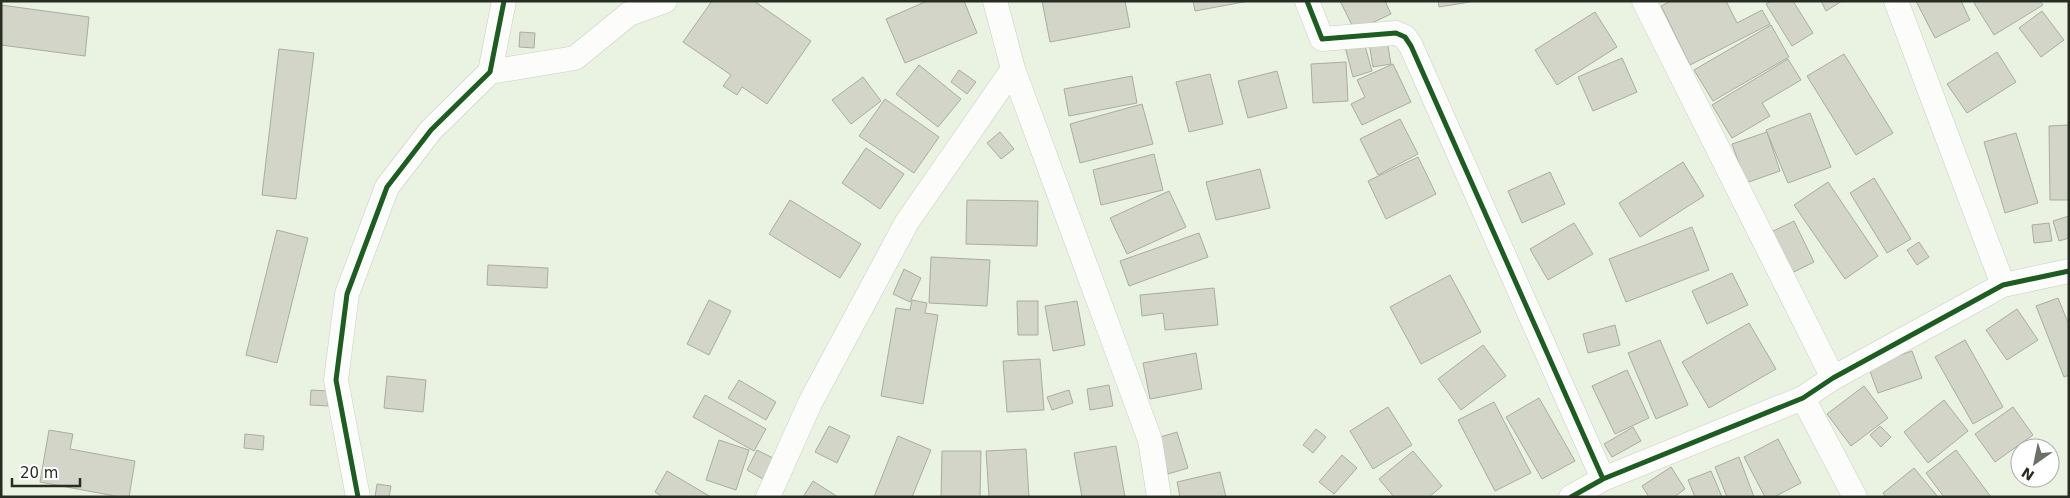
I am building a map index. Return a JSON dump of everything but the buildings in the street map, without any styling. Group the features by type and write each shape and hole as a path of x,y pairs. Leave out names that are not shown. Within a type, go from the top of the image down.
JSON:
{"street":[{"path":"358,497 336,380 348,294 387,187 431,130 490,72 504,1"},
{"path":"490,72 575,58 629,14 665,1"},
{"path":"995,1 1013,69 1150,440 1159,497"},
{"path":"1307,1 1322,39 1396,33 1405,37 1411,46 1603,478"},
{"path":"1644,1 1833,378"},
{"path":"1896,1 2003,285"},
{"path":"768,497 810,403 907,222 1013,69"},
{"path":"1572,497 1603,478 1803,398 1833,378 2003,285 2069,271"},
{"path":"1803,398 1855,497"}],"cycle path":[{"path":"358,497 336,380 347,294 387,187 431,130 490,72 504,1"},
{"path":"1307,1 1322,39 1396,33 1405,37 1411,46 1603,479"},
{"path":"1571,497 1603,479 1803,398 1833,378 2003,285 2069,271"}]}
